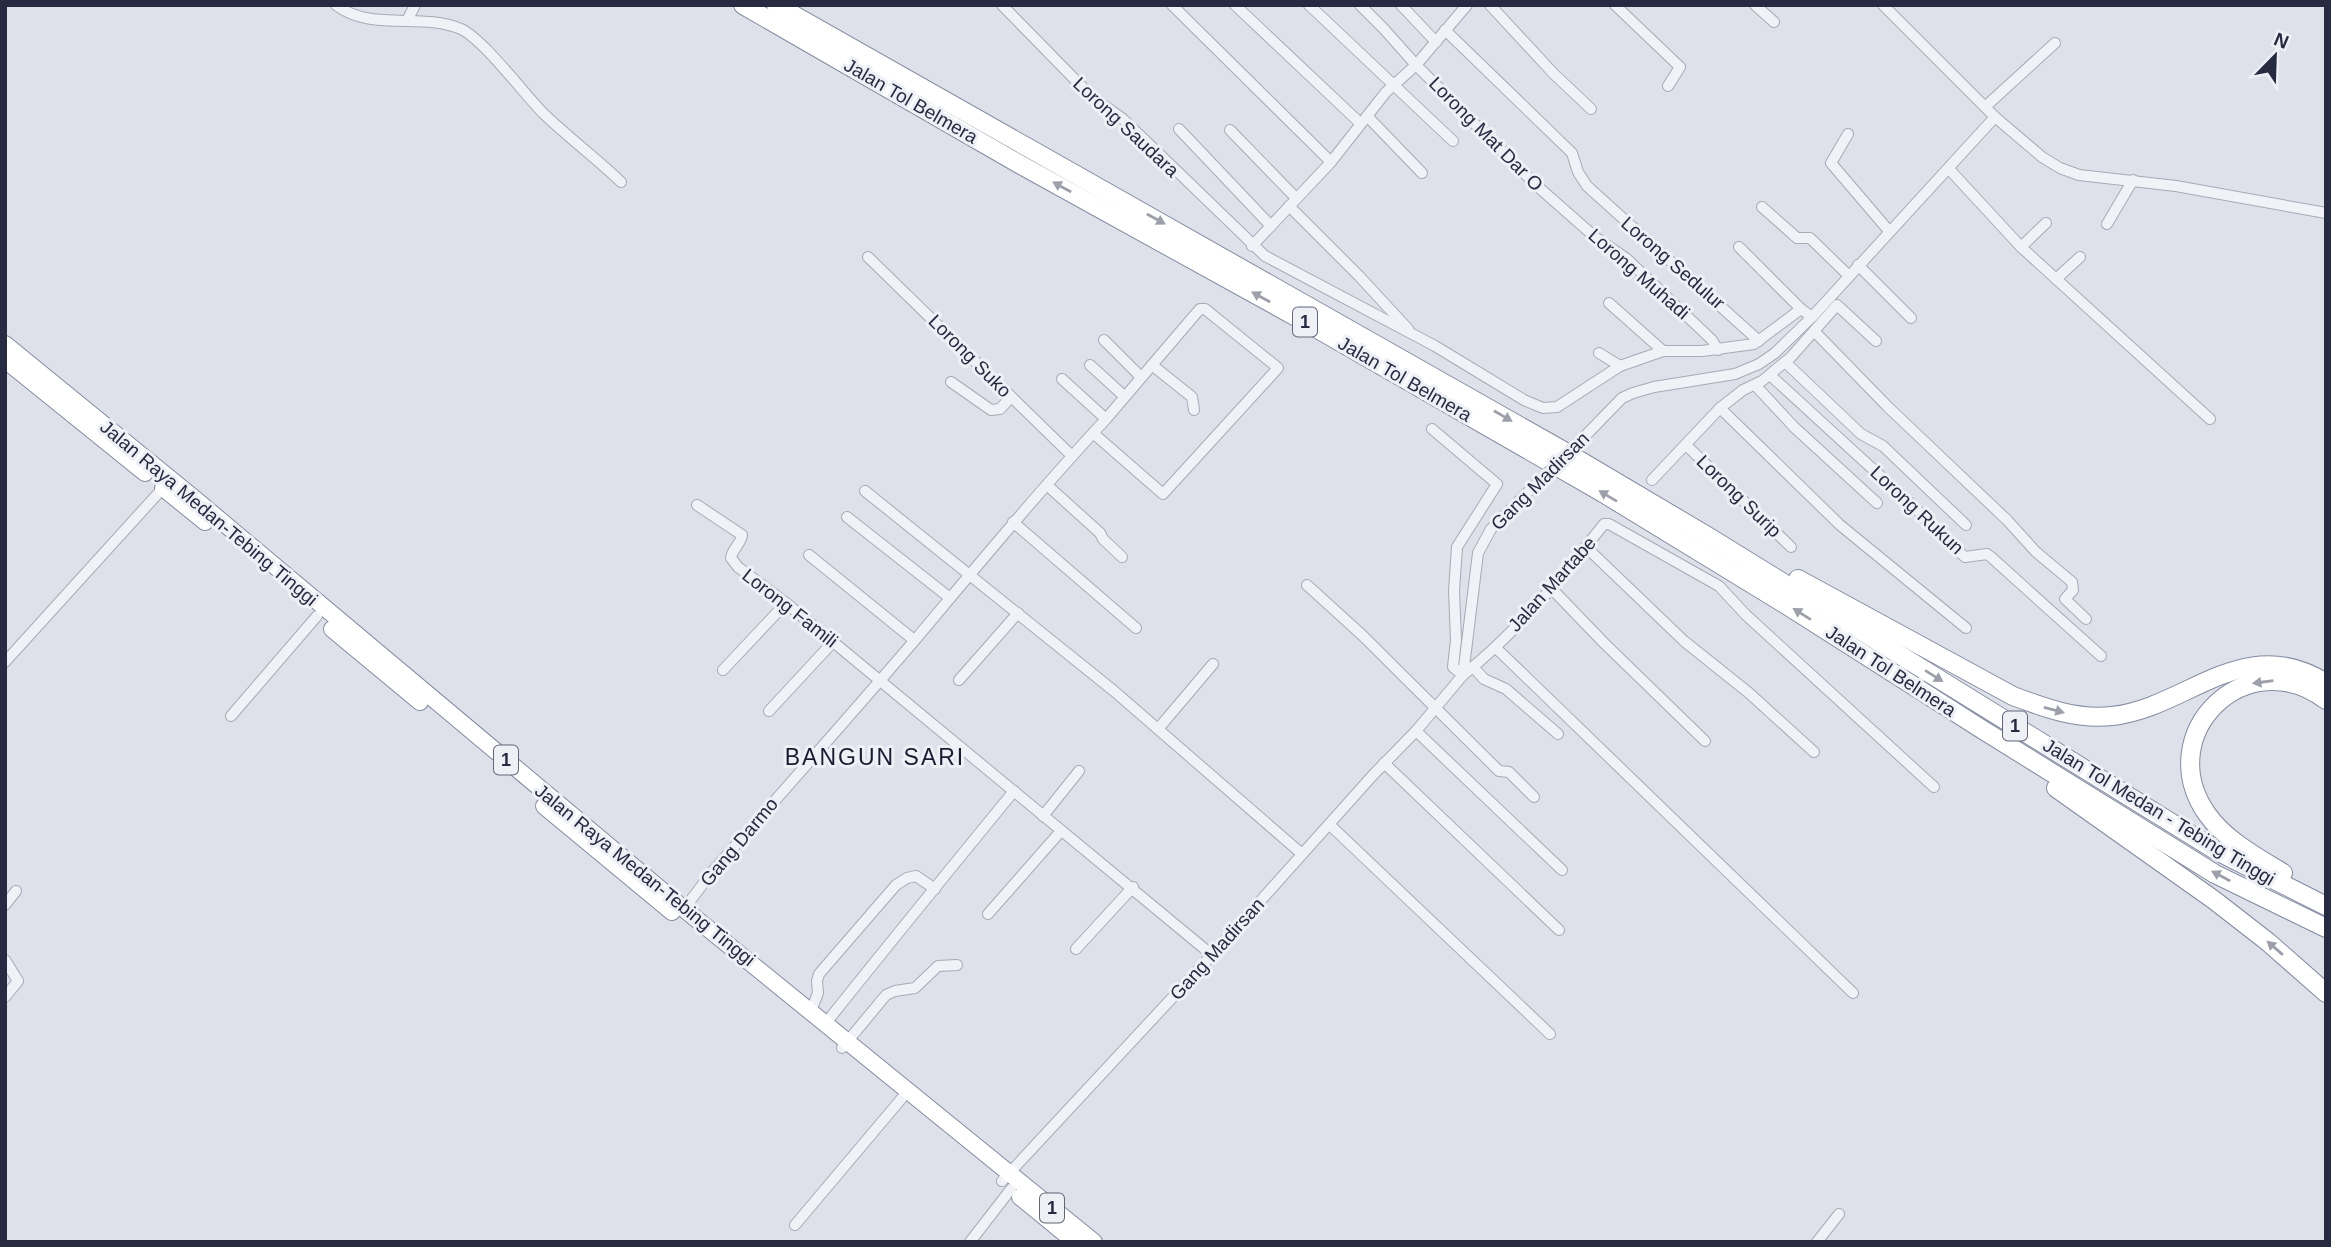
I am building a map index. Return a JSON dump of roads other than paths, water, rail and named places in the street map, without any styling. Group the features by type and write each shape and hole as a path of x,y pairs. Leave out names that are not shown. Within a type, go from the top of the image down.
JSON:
{"highway":[{"name":"Jalan Tol Belmera","path":"743,5 1594,488 1788,606 1983,730"},
{"name":"Jalan Tol Belmera","path":"776,5 1515,423 1709,537"},
{"name":"Jalan Raya Medan-Tebing Tinggi","path":"5,344 195,499 684,909 826,1023 845,1045 902,1098 1007,1181 1094,1242"},
{"name":"Jalan Raya Medan-Tebing Tinggi","path":"5,360 163,488 648,894 845,1045 1075,1242"},
{"name":"Jalan Tol Medan - Tebing Tinggi","path":"1709,537 2217,851 2326,906"},
{"path":"1709,537 1769,563 1992,686 2058,712 2089,717 2127,713 2223,674 2262,665 2293,668 2326,683"},
{"path":"2326,701 2301,685 2285,680 2256,681 2244,685 2222,699 2206,717 2190,751 2189,766 2199,802 2222,831 2250,852 2326,898"},
{"name":"Jalan Tol Medan - Tebing Tinggi","path":"1983,730 2215,874 2326,928"},
{"path":"1983,730 2063,793 2214,900 2268,942 2326,993"}],"street":[{"path":"336,5 355,17 443,24 467,33 553,122 621,181"},
{"path":"355,17 361,5"},
{"path":"407,21 415,5"},
{"name":"Lorong Saudara","path":"1002,5 1092,97 1123,119 1252,246 1265,256 1349,302 1412,333"},
{"path":"1172,5 1331,162"},
{"path":"1235,5 1422,173"},
{"path":"1309,5 1453,141"},
{"name":"Lorong Mat Dar O","path":"1360,5 1416,65 1556,202"},
{"path":"1401,5 1436,42"},
{"path":"1252,246 1331,162 1364,119 1416,65 1467,5"},
{"path":"1490,5 1553,73 1591,109"},
{"path":"1615,5 1680,66 1668,86"},
{"path":"1755,5 1774,22"},
{"path":"1883,5 1995,117 2042,157 2060,168 2079,175 2133,180 2326,213"},
{"name":"Lorong Sedulur","path":"1445,30 1572,153 1578,172 1587,186 1759,341"},
{"path":"1986,106 2055,43"},
{"name":"Gang Madirsan","path":"970,1242 1007,1181 1384,763 1416,731 1463,675 1478,553 1491,529 1622,398 1633,393 1735,374 1759,364 1775,353 1812,317 1995,117"},
{"path":"1179,129 1271,226"},
{"path":"1230,130 1412,333 1524,400 1543,408 1557,407 1620,366 1663,351 1718,350 1759,341 1801,309"},
{"path":"1848,134 1830,163 1889,231"},
{"path":"1949,169 2021,247 2210,419"},
{"path":"2107,224 2133,180"},
{"name":"Lorong Muhadi","path":"1556,202 1627,259 1712,340 1718,350"},
{"path":"1762,207 1797,238 1810,238 1848,275"},
{"path":"2021,247 2046,223"},
{"path":"1739,247 1812,317"},
{"name":"Lorong Suko","path":"868,257 977,360 1072,456"},
{"path":"2056,279 2080,257"},
{"path":"1858,265 1911,318"},
{"path":"1829,297 1876,341"},
{"path":"1609,303 1663,351"},
{"path":"1652,481 1720,408 1785,362 1837,305"},
{"name":"Gang Darmo","path":"684,909 712,872 1200,309 1205,309 1279,368 1163,494 1093,433"},
{"path":"1814,331 1888,407 2071,583 2073,590 2065,599 2086,619"},
{"path":"1104,340 1141,377"},
{"path":"1599,353 1620,366"},
{"path":"1785,362 1861,434 1883,446 1966,525"},
{"path":"1090,365 1125,396"},
{"path":"1152,365 1192,397 1194,410"},
{"name":"Lorong Rukun","path":"1770,375 1912,505 1959,552 1965,557 1987,554 1991,556 2101,656"},
{"path":"1062,379 1107,419"},
{"path":"951,382 995,411 1011,397"},
{"path":"1755,385 1794,427 1877,503"},
{"path":"1720,408 1840,525 1966,628"},
{"path":"1432,429 1497,484 1457,547 1453,667 1463,675"},
{"name":"Lorong Surip","path":"1686,445 1791,547"},
{"path":"1048,486 1122,557"},
{"path":"5,662 163,488"},
{"path":"865,491 1018,613 1303,854"},
{"name":"Lorong Famili","path":"696,505 742,535 731,558 738,567 786,603 1061,831 1133,887 1212,955"},
{"path":"846,517 950,598"},
{"path":"1013,522 1136,628"},
{"name":"Jalan Martabe","path":"1463,675 1495,647 1552,588 1604,524 1609,524 1719,586 1746,615 1934,787"},
{"path":"1587,547 1684,641 1749,693 1814,752"},
{"path":"809,555 914,640"},
{"path":"1307,585 1362,635 1499,771 1509,772 1534,797"},
{"path":"1552,588 1604,643 1705,741"},
{"path":"723,670 786,603"},
{"path":"959,680 1018,613"},
{"path":"230,716 317,616"},
{"path":"769,710 833,642"},
{"path":"1495,647 1853,993"},
{"path":"1158,730 1213,664"},
{"path":"1473,667 1484,679 1506,689 1558,734"},
{"path":"1416,731 1562,870"},
{"path":"1384,763 1559,930"},
{"path":"1044,816 1079,771"},
{"path":"826,1023 1014,791"},
{"path":"1330,825 1550,1034"},
{"path":"988,914 1061,831"},
{"path":"811,1011 818,993 819,974 896,886 906,878 916,876 935,889"},
{"path":"1076,949 1133,887"},
{"path":"5,905 16,891"},
{"path":"5,960 18,981 5,997"},
{"path":"845,1045 886,995 915,988 939,966 957,965"},
{"path":"796,1224 902,1098"},
{"path":"1817,1242 1839,1214"}],"district":[{"name":"BANGUN SARI","path":"875,757"}]}
